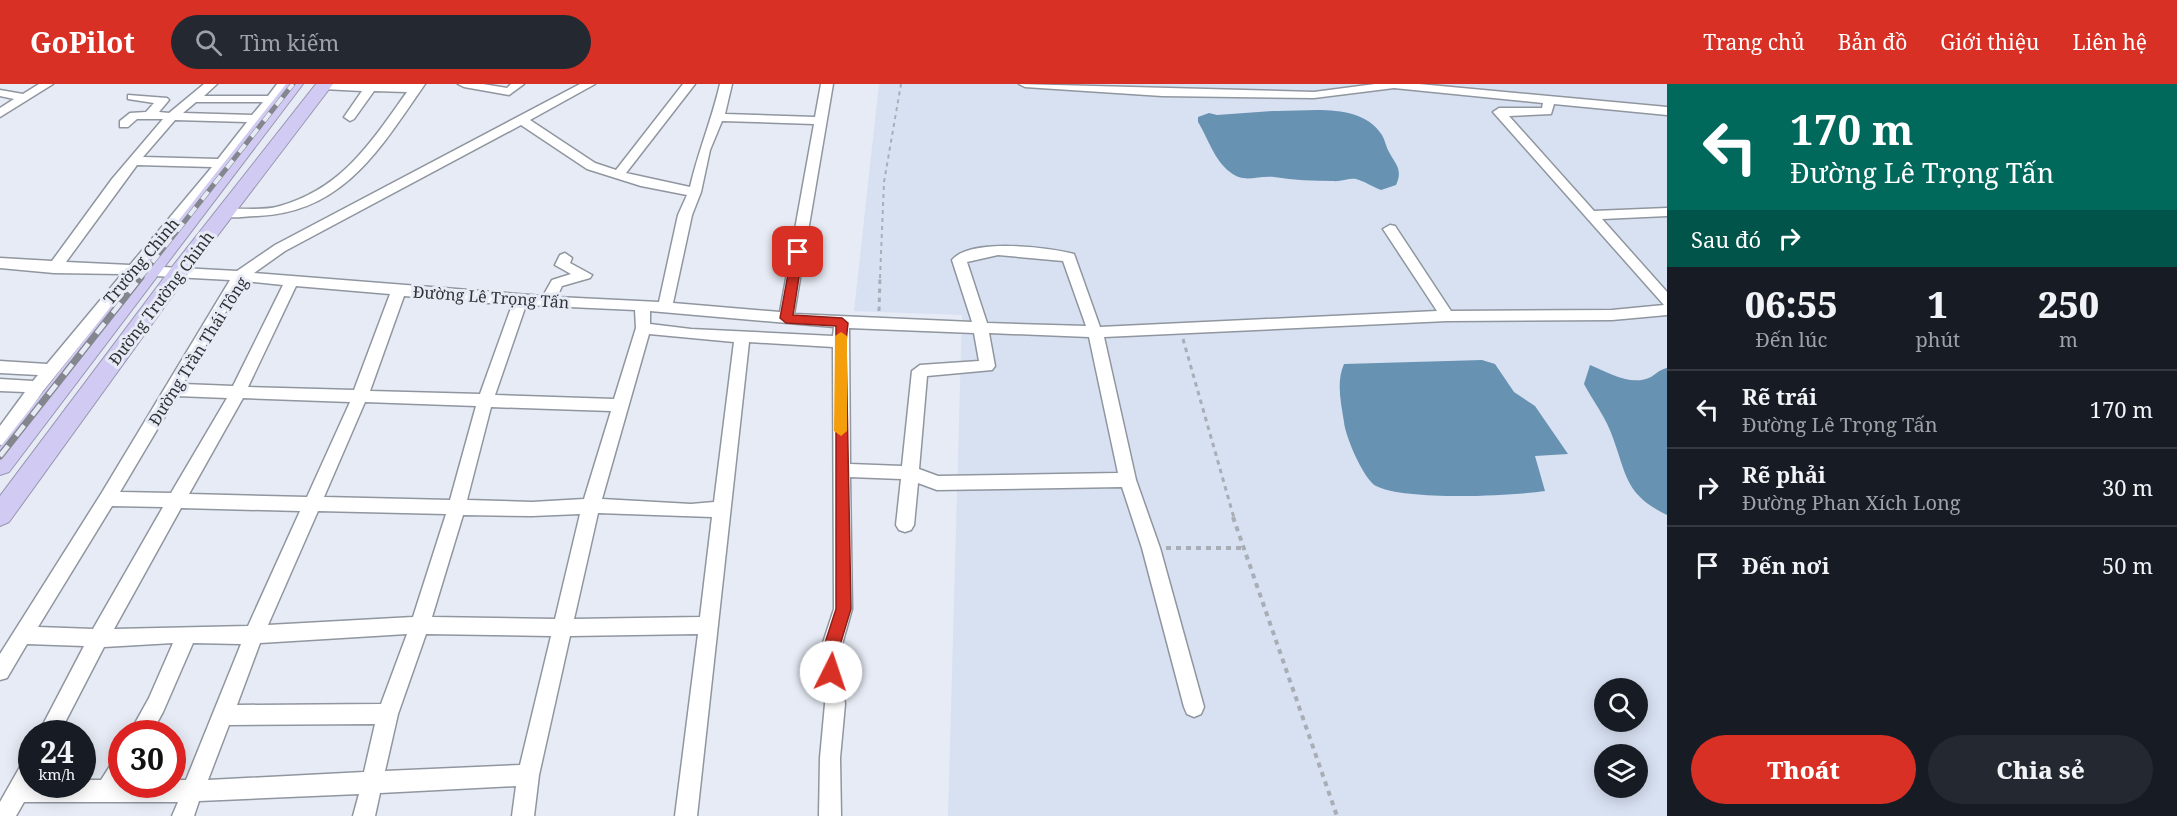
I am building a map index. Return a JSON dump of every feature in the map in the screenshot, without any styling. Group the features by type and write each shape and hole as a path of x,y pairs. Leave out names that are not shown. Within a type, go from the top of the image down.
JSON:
{"highway":[{"name":"Đường Trường Chinh","path":"0,465 141,270 295,84"},
{"name":"Đường Trường Chinh","path":"0,515 179,272 324,85"}],"street":[{"path":"0,113 47,84"},
{"path":"54,268 134,161 171,117 211,84"},
{"name":"Trường Chinh","path":"2,433 51,370 141,270 283,84"},
{"path":"465,84 509,92 518,84"},
{"name":"Đường Trần Thái Tông","path":"0,671 107,499 240,276 280,248 589,84"},
{"path":"619,174 689,84"},
{"path":"665,308 685,215 695,192 704,150 718,117 726,84"},
{"path":"786,318 827,84"},
{"path":"1025,84 1162,93 1314,95 1394,85 1549,102 1667,111"},
{"path":"324,85 370,88 418,86"},
{"path":"225,213 280,211 335,187 368,157 418,86"},
{"path":"350,117 370,88"},
{"path":"0,93 25,98"},
{"path":"1486,94 1499,112 1667,301"},
{"path":"132,97 163,100 150,115"},
{"path":"195,99 270,99"},
{"path":"1499,112 1547,112 1549,102"},
{"path":"124,124 134,115 255,119"},
{"path":"718,117 820,121"},
{"path":"521,120 591,166 645,183 695,192"},
{"path":"134,161 221,163"},
{"path":"1591,215 1667,212"},
{"path":"1390,229 1447,316"},
{"path":"905,525 920,371 987,366 981,327 959,260 971,253 986,251 1069,257 1095,332 1128,480 1151,548 1194,707"},
{"path":"547,301 557,283 585,274 562,265 565,258"},
{"name":"Đường Lê Trọng Tấn","path":"0,263 54,268 240,276 398,291 521,300 642,305 842,323 1095,332 1179,326 1447,316 1612,315 1667,310"},
{"path":"55,720 98,638 237,394 291,282"},
{"path":"183,816 254,635 360,396 398,291"},
{"path":"364,816 388,714 420,625 457,506 485,401 521,300"},
{"path":"523,816 528,775 591,506 643,328 642,305"},
{"path":"830,816 830,758 835,704 829,655 843,609 840,342 842,323"},
{"path":"643,328 691,334 840,342"},
{"path":"686,816 742,336"},
{"path":"37,387 0,383 5,368 51,370"},
{"path":"173,390 237,394 622,405"},
{"path":"841,470 911,472 937,483 1128,480"},
{"path":"107,499 532,509 591,506 722,509"},
{"path":"22,635 98,638 187,634 254,635 420,625 563,628 708,625"},
{"path":"147,720 187,634"},
{"path":"223,715 388,714"},
{"path":"96,791 194,791 528,775"},
{"path":"4,816 18,791"}],"path":[{"path":"879,323 884,182 901,84"},
{"path":"1179,326 1242,548 1337,816"},
{"path":"1151,548 1242,548"}],"shaded area":[{"path":"879,84 1667,84 1667,816 948,816 962,315 854,311"}],"water":[{"path":"1273,111 1332,111 1360,117 1372,124 1382,135 1398,168 1399,175 1396,185 1381,190 1356,179 1336,181 1268,177 1241,178 1224,167 1198,122 1198,117 1209,113 1217,115"},
{"path":"1482,360 1495,364 1514,392 1535,406 1568,454 1535,456 1545,491 1485,496 1410,494 1390,491 1371,482 1351,447 1345,429 1340,385 1344,364"},
{"path":"1590,365 1620,377 1636,380 1651,377 1667,368 1667,515 1643,500 1630,484 1607,424 1584,384"}],"railway":[{"path":"140,278 293,84"},
{"path":"0,456 141,277"}],"slow traffic":[{"path":"841,336 841,431"}],"route":[{"path":"798,252 786,318 842,323 840,342 843,609 829,655 831,672"}]}
